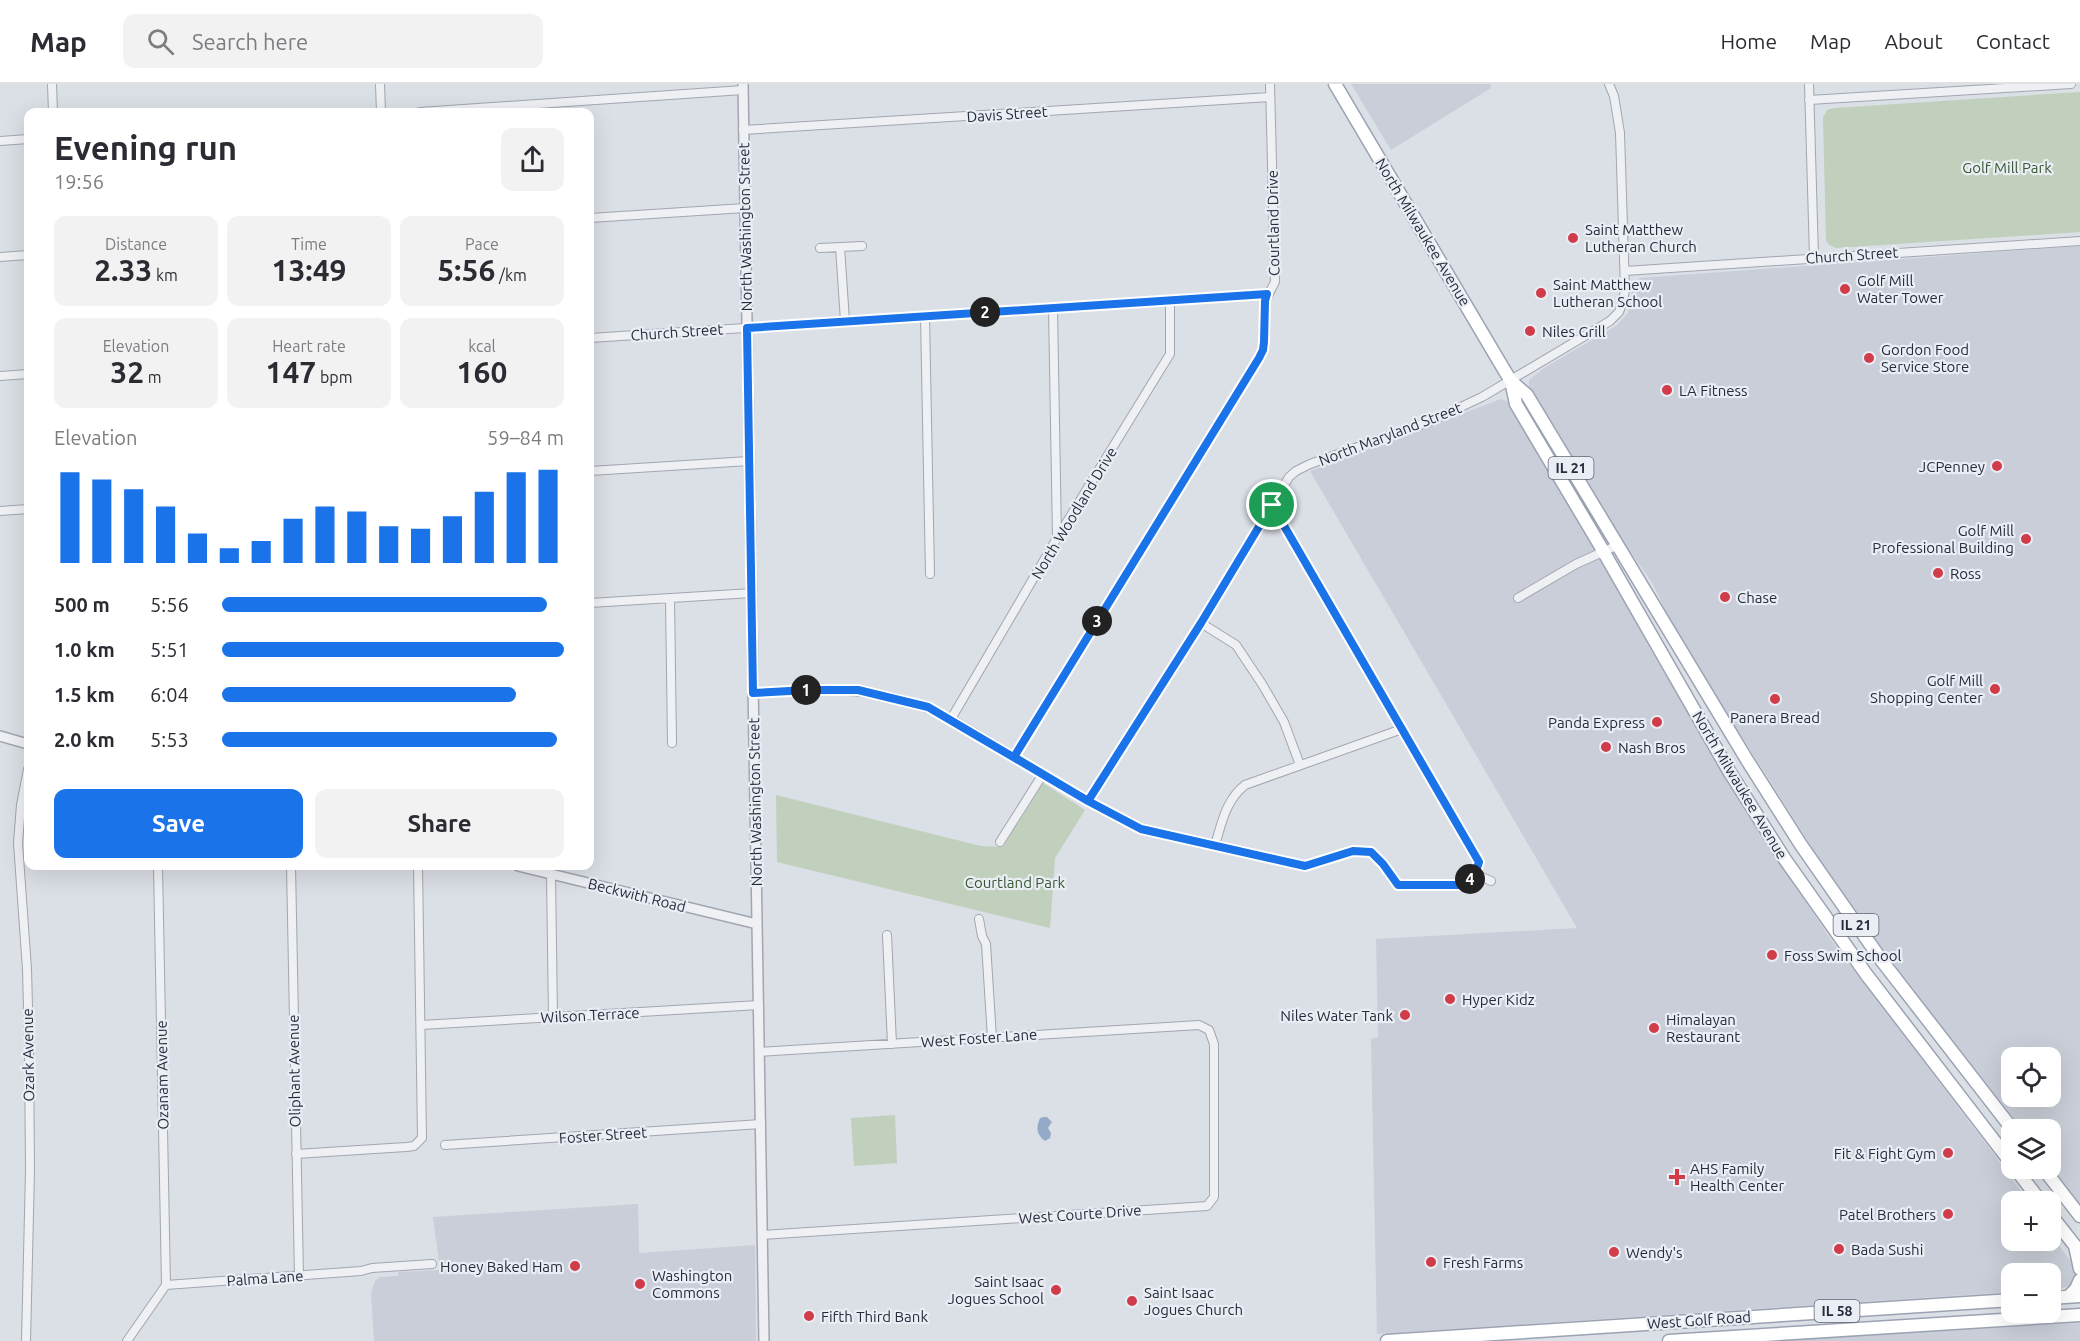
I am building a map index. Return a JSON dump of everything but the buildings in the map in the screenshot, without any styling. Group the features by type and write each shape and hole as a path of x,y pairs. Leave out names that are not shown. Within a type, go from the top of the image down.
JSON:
{"main road":[{"name":"North Milwaukee Avenue","path":"1335,84 1466,302 1510,381 1516,404 1729,771 1784,858 1853,957 2001,1150"},
{"name":"North Milwaukee Avenue","path":"1510,381 1527,396 1752,768 1808,855 1882,961 2004,1119"},
{"path":"2023,1179 2033,1191"},
{"path":"2051,1179 2080,1216"},
{"path":"2061,1228 2077,1248 2080,1269"},
{"path":"2074,1296 2080,1280"},
{"name":"West Golf Road","path":"1387,1341 2001,1301"},
{"name":"West Golf Road","path":"1669,1341 2080,1315"}],"street":[{"path":"52,84 52,108"},
{"path":"380,84 381,108"},
{"name":"Courtland Drive","path":"1014,757 1263,350 1265,301 1275,282 1270,84"},
{"name":"North Maryland Street","path":"1088,801 1201,623 1289,477 1303,467 1449,413 1510,381 1610,321 1618,312 1623,301 1625,271 1621,139 1614,96 1609,84"},
{"path":"1809,84 1814,257"},
{"path":"1809,100 1943,88 2070,84"},
{"path":"472,108 743,87"},
{"name":"North Washington Street","path":"743,87 764,1341"},
{"name":"Davis Street","path":"743,130 1270,97"},
{"path":"0,141 24,139"},
{"path":"594,218 745,208"},
{"name":"Church Street","path":"1625,271 2080,241"},
{"path":"820,248 862,246"},
{"path":"840,247 845,321"},
{"path":"0,257 24,255"},
{"name":"Church Street","path":"594,338 1267,294"},
{"name":"North Woodland Drive","path":"951,719 1057,538 1170,354 1170,300"},
{"path":"1053,308 1057,538"},
{"path":"925,316 930,574"},
{"path":"0,376 24,374"},
{"path":"594,471 749,461"},
{"path":"753,693 858,690 928,707 1088,801 1141,829 1305,866 1353,851 1371,852 1398,885 1460,885 1474,877 1479,862 1272,505"},
{"path":"0,511 24,509"},
{"path":"1518,598 1576,564 1618,545"},
{"path":"594,603 752,593"},
{"path":"670,598 672,742"},
{"path":"1201,623 1236,645 1284,722 1300,765"},
{"path":"1215,845 1226,807 1236,792 1245,785 1402,729"},
{"path":"0,736 24,743"},
{"path":"1000,842 1043,774"},
{"name":"Ozark Avenue","path":"24,790 18,843 27,969 30,1171 26,1341"},
{"name":"Ozanam Avenue","path":"158,870 166,1285"},
{"name":"Oliphant Avenue","path":"291,870 299,1276"},
{"path":"296,1154 406,1147 419,1143 422,1131 418,870"},
{"name":"Beckwith Road","path":"534,870 757,924"},
{"path":"551,874 553,1017"},
{"path":"1475,874 1491,881"},
{"path":"980,919 982,936 986,944 992,1038"},
{"path":"887,935 892,1044"},
{"name":"Wilson Terrace","path":"421,1025 759,1005"},
{"name":"West Foster Lane","path":"759,1052 1200,1025"},
{"name":"West Courte Drive","path":"762,1235 1207,1206 1214,1197 1214,1044 1209,1030 1200,1025"},
{"name":"Foster Street","path":"445,1145 761,1124"},
{"name":"Palma Lane","path":"166,1285 432,1264"},
{"path":"127,1341 166,1285"}],"shaded area":[{"path":"1351,84 1490,84 1491,88 1391,150"},
{"name":"Golf Mill Shopping Center","path":"2080,246 2080,1204 2060,1179 2061,1119 2014,1119 2005,1107 2061,1107 2061,1047 2001,1047 2001,1102 1887,956 1821,862 1674,629 1653,584 1613,527 1530,390 1529,380 1544,368 1616,326 1628,313 1633,284 1640,278"},
{"path":"1501,399 1511,403 1572,507 1652,652 1753,823 1832,941 2001,1164 2001,1179 2012,1179 2021,1191 2001,1191 2001,1251 2061,1251 2061,1248 2076,1273 2074,1282 2070,1286 2061,1288 2061,1263 2001,1263 2001,1293 1377,1334 1371,1039 1378,1037 1376,939 1577,928 1310,471"},
{"name":"Washington Commons","path":"638,1204 640,1253 755,1245 756,1341 374,1341 371,1293 375,1281 380,1277 398,1276 398,1272 440,1270 433,1217"},
{"path":"2080,1323 2080,1341 1772,1341 1996,1328"}],"green space":[{"name":"Golf Mill Park","path":"2080,92 2080,232 1836,248 1829,245 1826,240 1823,118 1827,110"},
{"name":"Courtland Park","path":"1043,783 1085,810 1055,858 1050,928 777,862 776,795 981,846 1003,847"},
{"path":"895,1115 897,1163 854,1166 851,1118"}],"water":[{"path":"1047,1117 1052,1122 1048,1128 1051,1133 1050,1138 1045,1141 1037,1128 1040,1118"}],"place":[{"name":"Saint Matthew Lutheran Church","path":"1573,238"},
{"name":"Golf Mill Water Tower","path":"1845,289"},
{"name":"Saint Matthew Lutheran School","path":"1541,293"},
{"name":"Niles Grill","path":"1530,331"},
{"name":"Gordon Food Service Store","path":"1869,358"},
{"name":"LA Fitness","path":"1667,390"},
{"name":"JCPenney","path":"1997,466"},
{"name":"Golf Mill Professional Building","path":"2026,539"},
{"name":"Ross","path":"1938,573"},
{"name":"Chase","path":"1725,597"},
{"name":"Golf Mill Shopping Center","path":"1995,689"},
{"name":"Panera Bread","path":"1775,699"},
{"name":"Panda Express","path":"1657,722"},
{"name":"Nash Bros","path":"1606,747"},
{"name":"Foss Swim School","path":"1772,955"},
{"name":"Hyper Kidz","path":"1450,999"},
{"name":"Niles Water Tank","path":"1405,1015"},
{"name":"Himalayan Restaurant","path":"1654,1028"},
{"name":"Fit & Fight Gym","path":"1948,1153"},
{"name":"AHS Family Health Center","path":"1677,1177"},
{"name":"Patel Brothers","path":"1948,1214"},
{"name":"Bada Sushi","path":"1839,1249"},
{"name":"Wendy's","path":"1614,1252"},
{"name":"Fresh Farms","path":"1431,1262"},
{"name":"Honey Baked Ham","path":"575,1266"},
{"name":"Washington Commons","path":"640,1284"},
{"name":"Saint Isaac Jogues School","path":"1056,1290"},
{"name":"Saint Isaac Jogues Church","path":"1132,1301"},
{"name":"Fifth Third Bank","path":"809,1316"}],"route":[{"path":"1272,505 1201,623 1088,801 928,707 858,690 753,693 747,328 1267,294 1264,342 1259,358 1014,757 1088,801 1141,829 1305,866 1353,851 1371,852 1398,885 1460,885 1474,877 1479,862 1272,505"}]}
